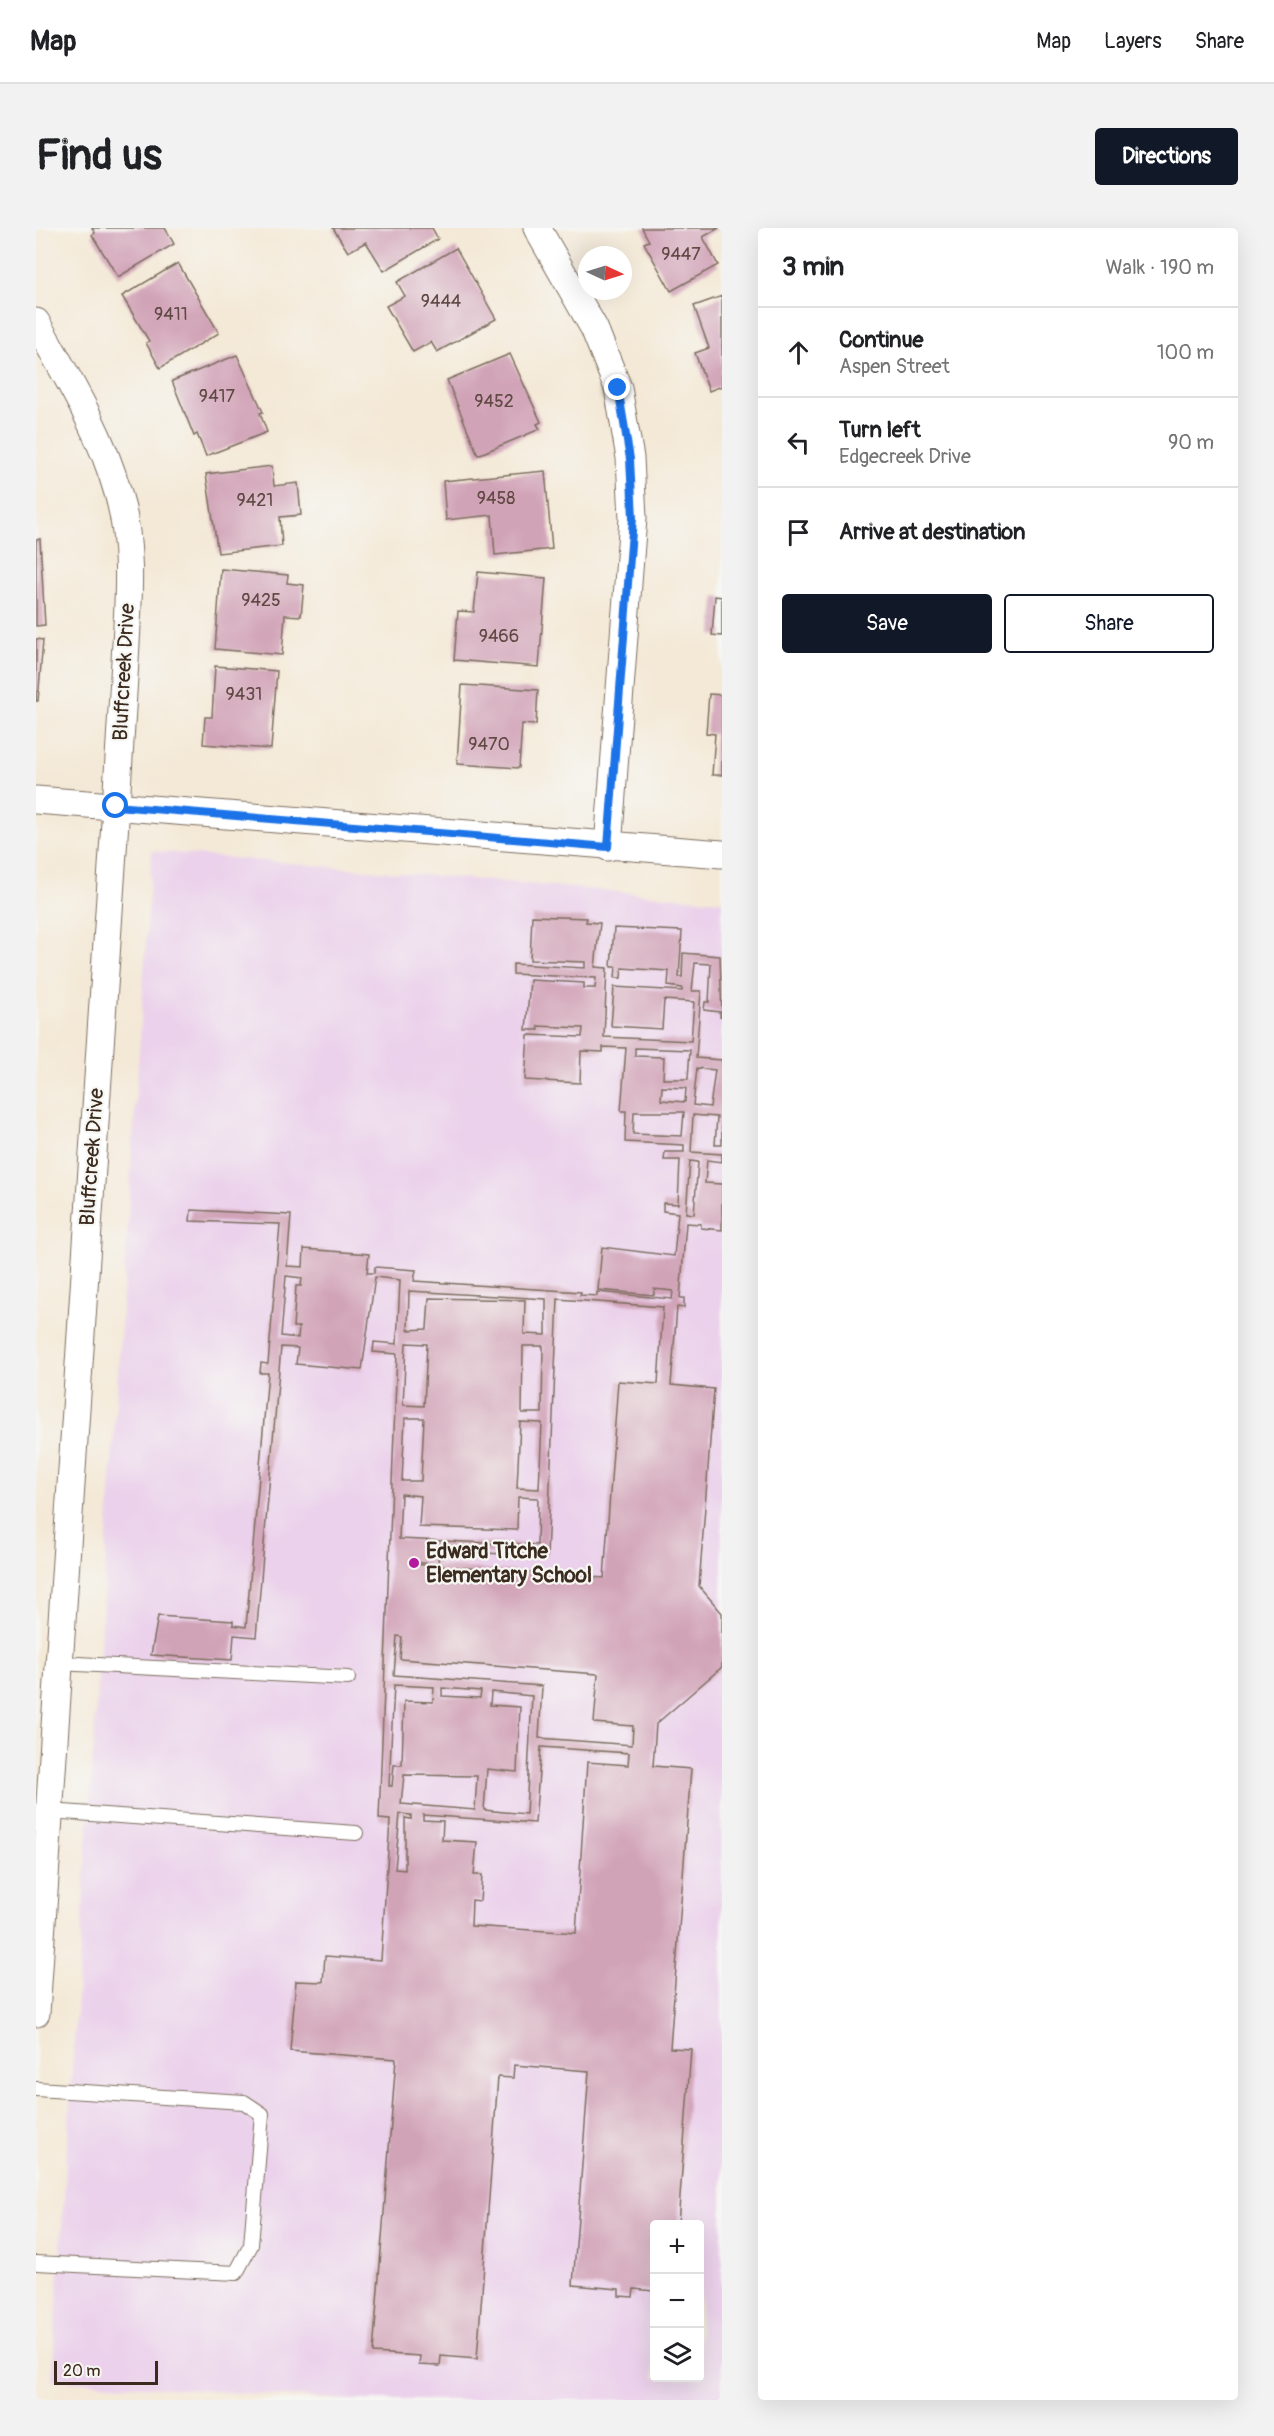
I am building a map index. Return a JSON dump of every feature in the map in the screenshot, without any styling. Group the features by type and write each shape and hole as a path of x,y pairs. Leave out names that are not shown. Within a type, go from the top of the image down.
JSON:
{"street":[{"path":"537,228 594,327 618,388 630,459 633,518 608,847"},
{"name":"Bluffcreek Drive","path":"36,322 80,400 102,445 119,495 128,547 128,609 116,806 36,2013"},
{"path":"36,800 608,847 722,854"}],"lane":[{"path":"58,1663 348,1678"},
{"path":"49,1812 356,1833"},
{"path":"36,2089 244,2102 262,2114 251,2245 236,2273 36,2263"}],"shaded area":[{"name":"Edward Titche Elementary School","path":"152,851 722,901 722,2400 348,2400 52,2380"}],"building":[{"path":"92,228 165,228 174,244 118,277 92,235 95,233"},
{"path":"333,228 432,228 438,239 384,271 366,242 348,252"},
{"path":"642,228 719,228 703,237 718,265 671,291 644,243 649,241"},
{"path":"456,248 496,319 437,352 431,342 413,352 386,306 405,296 397,282"},
{"path":"178,263 219,333 160,368 146,343 149,341 122,296"},
{"path":"722,296 722,386 709,391 695,353 709,348 694,306"},
{"path":"510,354 541,422 537,424 540,429 478,455 447,380"},
{"path":"237,355 263,412 260,413 267,432 206,456 197,434 194,436 172,381"},
{"path":"272,466 274,486 298,483 301,515 280,517 282,546 218,553 206,474"},
{"path":"545,471 552,549 495,555 492,515 446,520 443,481"},
{"path":"40,539 45,625 36,626 36,540"},
{"path":"221,569 288,575 287,583 304,585 301,616 285,615 282,655 215,649"},
{"path":"478,572 546,578 539,667 454,660 458,611 474,612"},
{"path":"715,596 722,597 722,636 712,635"},
{"path":"36,639 43,640 38,701 36,701"},
{"path":"215,666 277,671 271,749 203,744 205,717 212,717"},
{"path":"462,685 538,690 536,725 522,724 519,768 457,764"},
{"path":"709,694 722,695 722,775 712,775 715,734 706,733"},
{"path":"532,916 587,918 586,922 600,923 595,967 607,968 604,1037 691,1041 694,1002 664,1000 662,1029 611,1026 614,987 682,991 682,988 668,986 669,971 622,968 621,978 615,978 616,967 611,967 614,928 682,931 679,977 682,977 683,953 720,956 722,1018 720,1012 704,1010 705,1002 709,1002 711,964 695,963 692,991 701,991 696,1058 722,1060 722,1145 715,1145 717,1117 693,1115 691,1152 722,1154 722,1162 707,1160 705,1183 722,1184 722,1230 701,1228 701,1224 686,1223 680,1298 684,1298 684,1308 677,1307 671,1385 714,1389 699,1586 722,1613 722,1667 656,1724 653,1766 691,1769 670,2048 691,2049 678,2220 650,2220 650,2291 634,2289 633,2297 619,2296 619,2289 573,2285 589,2071 514,2065 513,2078 498,2077 477,2359 441,2356 440,2366 419,2365 420,2356 373,2353 396,2059 290,2051 296,1981 323,1982 325,1956 381,1960 390,1820 379,1819 397,1354 373,1352 374,1342 397,1344 400,1280 375,1277 362,1370 296,1364 298,1348 281,1347 256,1637 234,1635 232,1660 151,1655 158,1616 233,1621 233,1625 246,1627 268,1373 260,1373 261,1363 268,1364 280,1224 190,1221 191,1210 291,1215 287,1266 303,1267 304,1249 369,1254 367,1273 374,1273 375,1267 416,1270 414,1281 581,1292 580,1295 597,1296 597,1292 672,1299 673,1291 654,1289 654,1295 598,1290 602,1247 674,1256 678,1213 663,1211 663,1203 678,1204 680,1160 664,1160 665,1152 684,1152 684,1145 625,1142 626,1111 621,1111 626,1048 603,1047 603,1052 581,1051 580,1083 525,1080 528,1035 582,1037 583,1028 538,1026 539,1030 526,1030 530,980 584,983 584,988 595,988 596,978 513,974 513,964 585,968 585,962 530,960","holes":["635,1048 690,1050 688,1079 663,1079 664,1057 635,1056","697,1068 715,1070 710,1107 693,1105","662,1087 686,1088 685,1102 661,1100","634,1112 684,1112 682,1136 633,1134","690,1161 698,1162 694,1214 686,1213","286,1276 302,1278 301,1286 296,1286 293,1327 299,1327 298,1338 281,1336","409,1291 546,1299 546,1335 524,1334 525,1300 429,1298 427,1329 408,1330","558,1299 663,1307 658,1384 618,1381 604,1578 412,1564 412,1562 438,1564 439,1551 547,1556","406,1343 427,1344 424,1406 403,1405","523,1346 543,1346 542,1413 522,1413","405,1418 424,1418 421,1481 402,1481","520,1422 542,1423 539,1489 517,1488","401,1494 421,1496 419,1527 517,1530 518,1497 538,1498 537,1545 399,1539","397,1636 402,1637 400,1659 598,1674 594,1723 633,1726 632,1745 539,1738 542,1686 394,1675","394,1685 434,1687 433,1702 404,1701 402,1765 394,1765 392,1786 389,1786","442,1688 481,1691 480,1698 442,1696","491,1692 532,1696 526,1814 484,1810 487,1769 517,1772 520,1707 490,1705","541,1747 629,1753 628,1765 587,1762 576,1933 471,1926 472,1900 480,1901 482,1875 474,1875 477,1842 442,1840 443,1821 423,1820 423,1815 535,1823","404,1775 477,1776 475,1810 401,1804","400,1814 411,1815 411,1819 405,1818 405,1870 395,1869"]}],"place":[{"name":"Edward Titche Elementary School","path":"414,1563"}],"route":[{"path":"116,806 608,847 633,518 630,459 618,388"}]}
